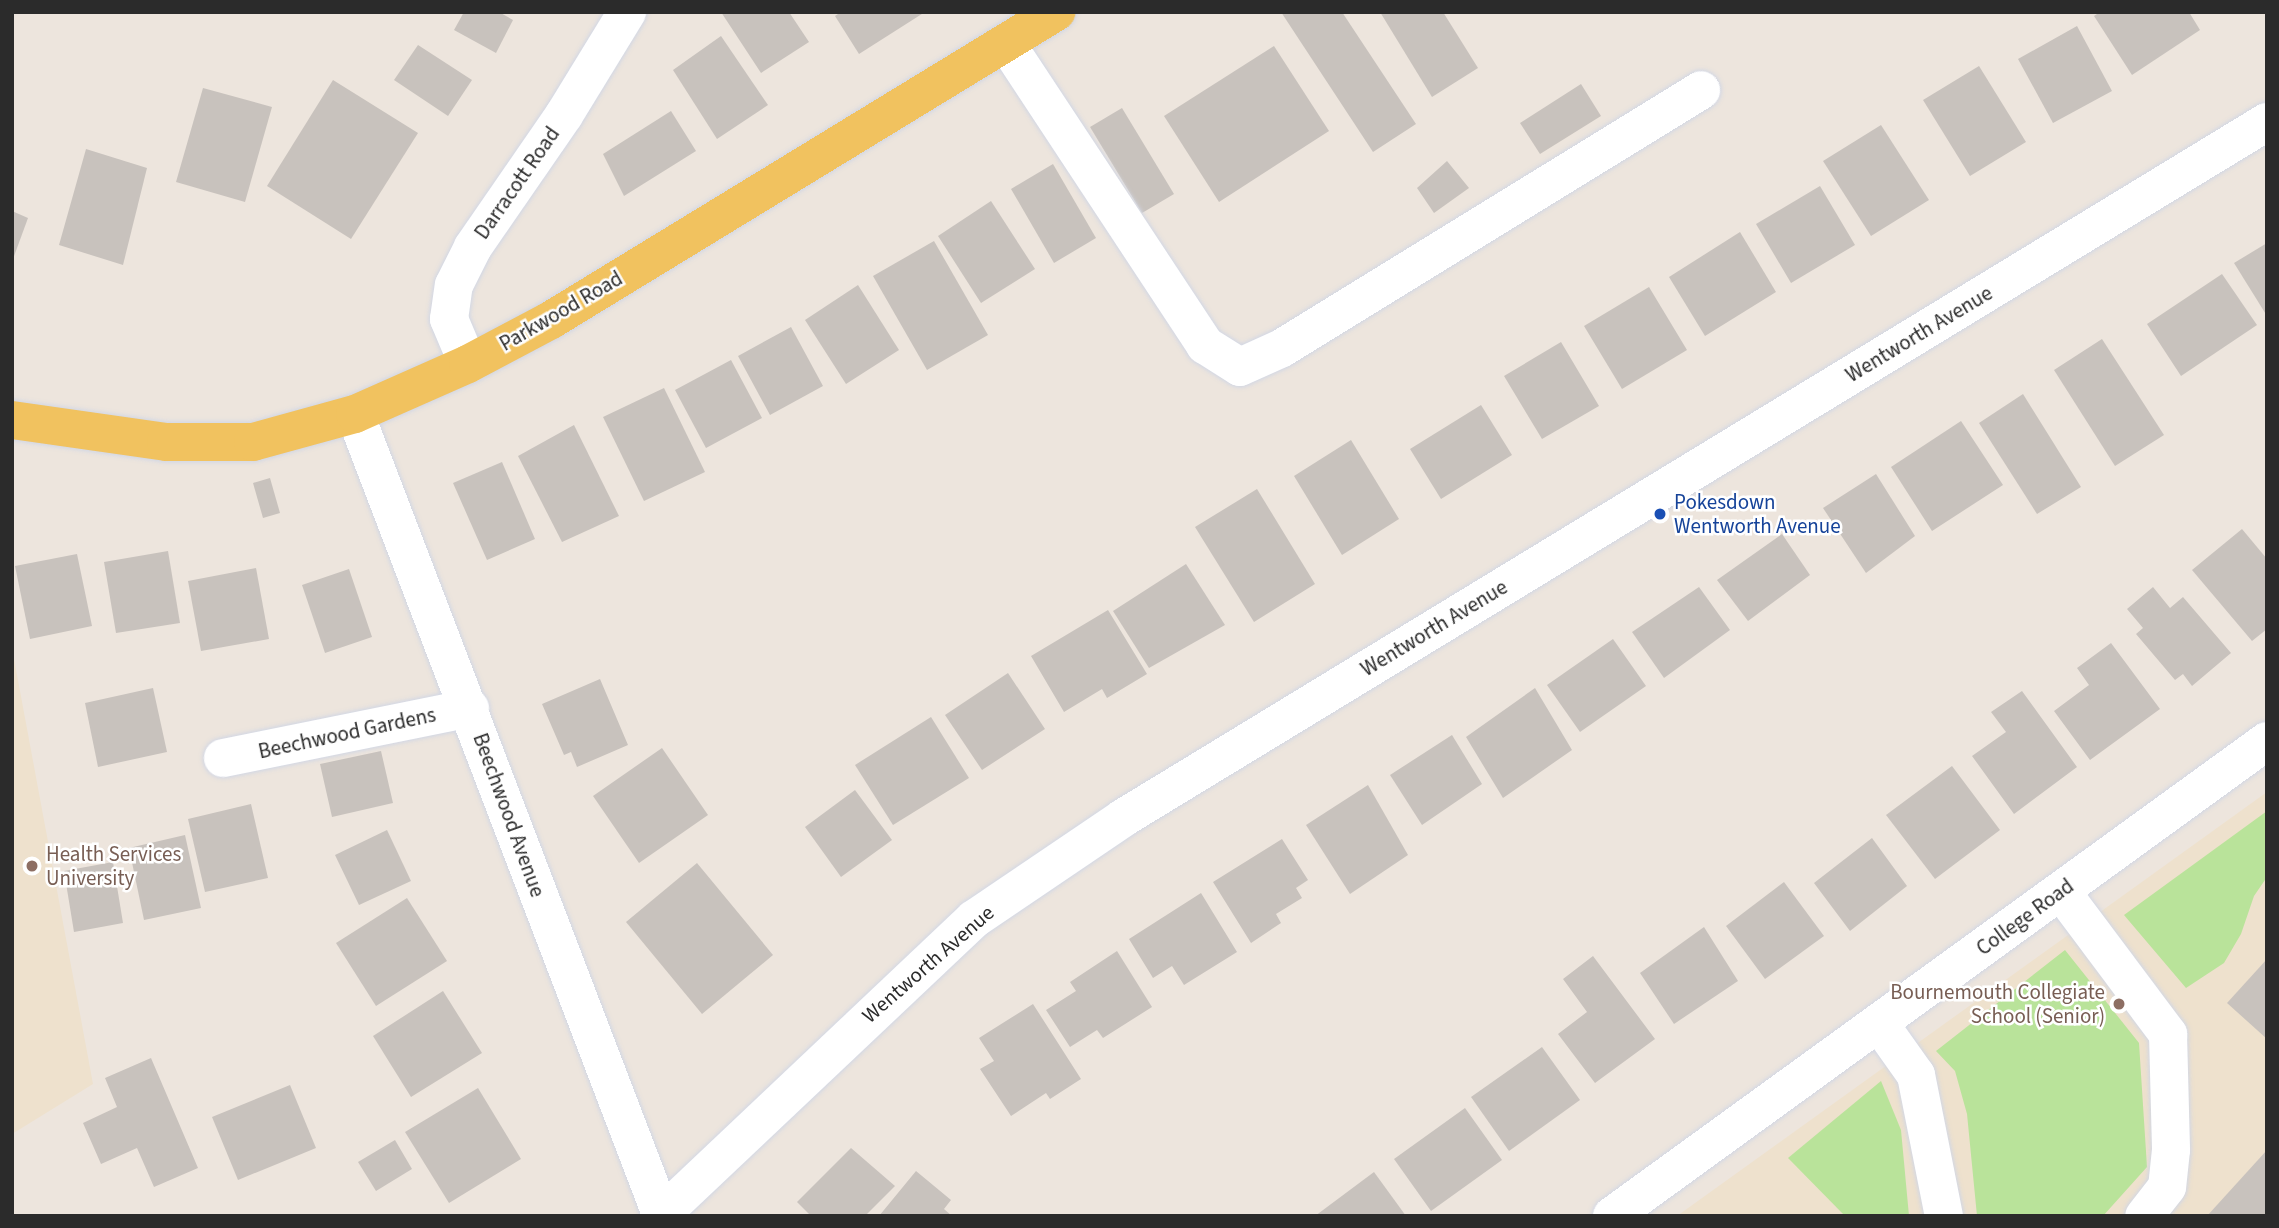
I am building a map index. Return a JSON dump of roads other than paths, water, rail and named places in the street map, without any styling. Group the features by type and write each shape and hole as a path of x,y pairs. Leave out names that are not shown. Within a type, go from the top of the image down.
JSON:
{"main road":[{"name":"Parkwood Road","path":"12,420 166,442 253,442 355,414 468,364 551,320 1056,12"}],"street":[{"name":"Darracott Road","path":"468,364 449,319 454,285 473,247 564,116 627,12"},
{"path":"1006,43 1205,345 1240,367 1282,348 1701,90"},
{"name":"Wentworth Avenue","path":"661,1215 827,1054 986,911 1135,810 2267,122"},
{"name":"Beechwood Avenue","path":"355,414 470,708 661,1215"},
{"name":"Beechwood Gardens","path":"223,758 470,708"},
{"name":"College Road","path":"1612,1216 2267,741"},
{"path":"2062,891 2168,1034 2171,1150 2166,1187 2144,1216"},
{"path":"1880,1023 1916,1075 1944,1216"}],"place":[{"name":"Pokesdown Wentworth Avenue","path":"1660,514"},
{"name":"Health Services University","path":"32,866"},
{"name":"Bournemouth Collegiate School (Senior)","path":"2119,1004"}]}
